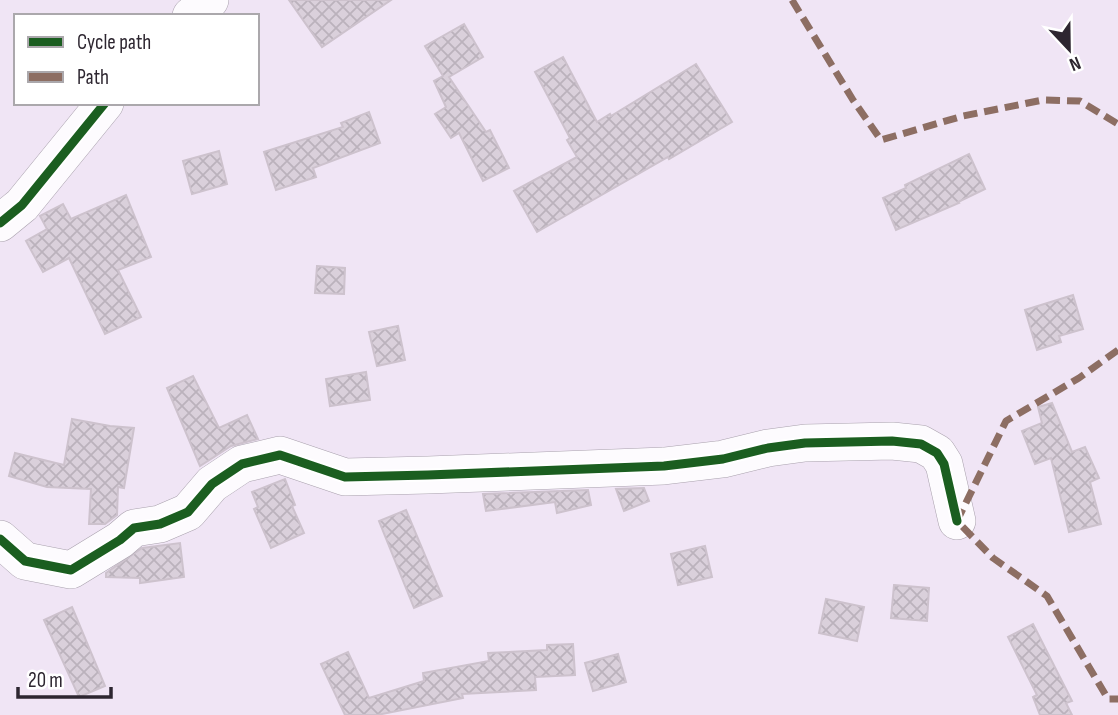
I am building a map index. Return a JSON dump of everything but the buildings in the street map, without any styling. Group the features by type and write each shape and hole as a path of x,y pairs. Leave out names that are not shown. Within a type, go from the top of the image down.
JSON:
{"street":[{"path":"193,14 210,0"},
{"path":"0,223 22,205 103,105"},
{"path":"0,539 25,561 71,569 120,540 134,528 160,524 188,512 212,484 242,464 279,456 345,477 428,475 664,467 805,443 892,441 921,444 937,453 944,464 957,522"}],"marked path":[{"path":"792,0 853,100 881,140 963,116 1043,100 1080,101 1118,124"},
{"path":"1118,350 1079,378 1006,421 957,521 993,558 1047,596 1108,699 1118,699"}],"cycle path":[{"path":"0,223 22,205 103,105"},
{"path":"0,539 25,561 71,570 120,540 134,528 160,524 188,512 212,484 242,464 280,455 345,477 664,466 723,459 768,448 805,443 892,441 921,444 937,453 944,464 957,521"}]}
